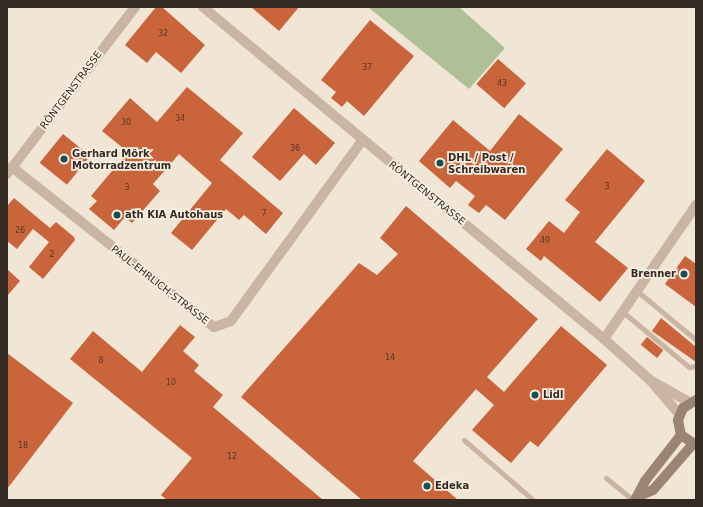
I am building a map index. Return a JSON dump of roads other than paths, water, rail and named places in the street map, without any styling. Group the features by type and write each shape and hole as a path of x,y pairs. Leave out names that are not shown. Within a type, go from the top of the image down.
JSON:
{"street":[{"name":"RÖNTGENSTRASSE","path":"10,171 135,7"},
{"name":"RÖNTGENSTRASSE","path":"203,7 362,141 604,339 650,380 679,414"},
{"name":"PAUL-EHRLICH-STRASSE","path":"10,171 214,327 231,321 362,141"},
{"path":"604,339 696,206"},
{"name":"RÖNTGENSTRASSE","path":"650,380 693,401"},
{"path":"635,499 645,481 681,435 679,414 693,401"},
{"path":"635,499 653,490 695,445 681,435"}],"lane":[{"path":"637,291 696,340"},
{"path":"623,312 689,367 696,366"},
{"path":"464,440 533,500"},
{"path":"606,478 635,499"}],"place":[{"name":"Gerhard Mörk Motorradzentrum","path":"64,159"},
{"name":"DHL / Post / Schreibwaren","path":"440,163"},
{"name":"ath KIA Autohaus","path":"117,215"},
{"name":"Brenner","path":"684,274"},
{"name":"Lidl","path":"535,395"},
{"name":"Edeka","path":"427,486"}]}
